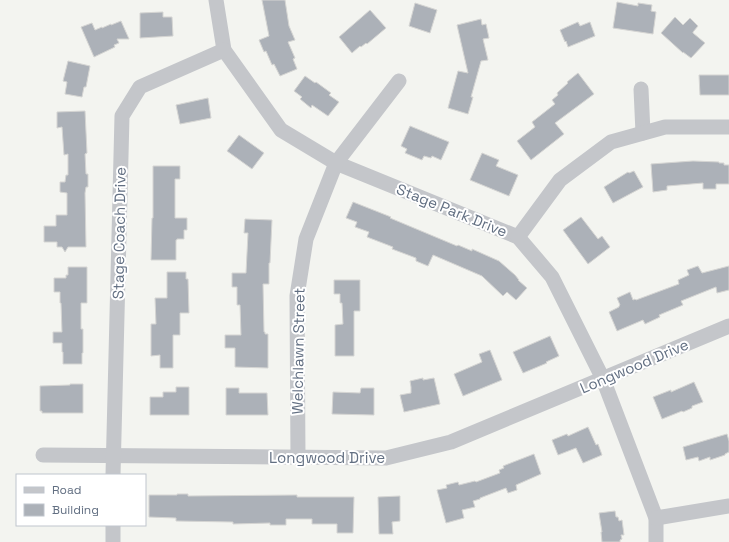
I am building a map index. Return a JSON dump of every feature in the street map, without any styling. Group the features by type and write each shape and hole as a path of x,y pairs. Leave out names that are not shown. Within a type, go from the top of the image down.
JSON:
{"street":[{"name":"Stage Park Drive","path":"216,0 224,50 281,130 336,163 518,237 552,277 603,379 656,518 656,542"},
{"name":"Stage Coach Drive","path":"113,474 122,116 140,87 224,50"},
{"name":"Welchlawn Street","path":"298,458 297,296 306,239 336,163 399,81"},
{"path":"641,89 643,133"},
{"path":"518,237 560,180 611,142 665,127 729,127"},
{"name":"Longwood Drive","path":"43,455 386,458 451,442 729,326"},
{"path":"656,518 729,506"},
{"path":"113,526 113,542"}],"building":[{"path":"262,0 285,0 289,26 295,40 288,42 295,58 293,59 297,69 280,76 274,64 272,65 266,51 264,52 259,40 269,36"},
{"path":"617,2 638,6 638,3 652,5 651,11 656,12 653,34 613,28"},
{"path":"415,3 437,10 430,33 409,26"},
{"path":"370,10 386,28 367,44 366,43 361,47 360,46 352,53 339,37"},
{"path":"163,12 163,17 172,17 173,36 140,38 140,13"},
{"path":"675,17 683,25 690,18 698,26 693,33 705,43 691,58 683,53 661,33"},
{"path":"481,19 482,25 486,24 489,38 483,39 488,60 481,61 468,114 448,108 458,71 468,73 457,25"},
{"path":"121,21 129,39 117,39 119,43 114,45 115,47 94,57 81,27 92,23 95,30"},
{"path":"578,22 580,26 590,22 595,36 568,47 560,30"},
{"path":"68,61 90,66 86,87 84,87 82,97 65,94 67,82 63,81"},
{"path":"578,73 594,94 555,123 564,134 531,160 517,141 535,127 532,122 555,104 552,100 558,95 557,93"},
{"path":"699,75 729,75 729,95 700,95"},
{"path":"305,76 331,93 329,95 339,102 328,116 312,105 311,108 300,99 302,97 294,91"},
{"path":"208,98 211,118 180,124 176,105"},
{"path":"85,111 87,153 85,154 86,174 88,174 88,187 86,187 85,193 86,247 68,247 65,252 62,247 57,247 57,242 44,242 44,226 56,226 56,215 67,215 67,193 60,192 60,182 65,182 66,175 68,175 68,154 64,155 62,127 57,128 57,112"},
{"path":"410,126 449,142 441,160 432,156 431,158 424,156 422,160 405,153 407,149 401,146"},
{"path":"239,135 264,153 252,169 227,151"},
{"path":"482,153 499,160 496,166 518,175 509,196 470,180"},
{"path":"693,161 719,162 724,163 724,165 729,165 729,184 716,184 716,189 703,189 703,183 667,186 667,190 653,192 651,164"},
{"path":"153,166 180,166 180,179 175,179 175,218 187,218 187,230 184,230 184,239 176,240 176,260 151,260"},
{"path":"634,171 643,187 613,203 604,187 628,172"},
{"path":"353,202 457,246 458,245 472,251 472,249 499,261 527,288 516,300 507,292 503,296 482,276 433,255 428,266 416,261 416,258 392,249 393,247 367,237 369,232 355,227 357,222 346,218"},
{"path":"581,217 598,239 602,236 610,247 588,264 563,230"},
{"path":"245,219 272,220 269,284 263,284 264,332 265,334 268,334 268,368 235,367 235,348 225,348 225,335 241,335 240,305 237,305 237,287 232,287 232,273 246,273 248,233 244,233"},
{"path":"698,266 702,273 729,266 729,290 717,293 716,287 681,301 683,305 659,315 660,317 645,324 643,320 617,331 609,312 619,307 620,305 617,298 630,292 633,300 636,300 679,284 678,280 689,275 687,270"},
{"path":"68,267 87,267 87,303 81,303 81,329 83,329 82,364 63,364 62,343 53,343 53,332 62,332 60,292 54,292 54,278 66,278 66,275 68,275"},
{"path":"167,272 186,272 186,279 188,279 189,313 180,313 180,335 173,335 173,368 160,368 160,355 151,356 151,324 156,324 155,298 167,298"},
{"path":"334,280 360,280 360,311 354,311 354,356 335,356 335,325 343,324 342,303 340,303 340,294 334,294"},
{"path":"550,336 559,356 546,362 547,363 523,373 513,352"},
{"path":"490,350 502,380 463,396 454,374 482,362 479,354"},
{"path":"423,378 423,380 434,378 440,404 404,412 400,395 411,393 410,381"},
{"path":"694,382 703,402 692,406 692,408 683,412 682,411 662,419 653,397 671,390 671,392"},
{"path":"83,384 83,413 42,413 42,411 40,411 40,386"},
{"path":"176,387 189,387 189,415 150,415 150,397 163,397 163,392 176,392"},
{"path":"226,388 239,388 239,393 267,393 268,415 226,415"},
{"path":"361,388 374,388 374,415 332,414 333,392 360,393"},
{"path":"588,427 596,445 598,444 602,455 583,463 576,448 558,455 552,440 567,434 568,436"},
{"path":"727,434 729,441 729,452 725,455 710,460 710,457 699,461 698,457 686,460 683,447"},
{"path":"534,454 541,474 516,485 517,490 508,493 506,488 473,501 475,507 462,510 464,518 446,523 437,490 447,488 446,485 458,482 459,485 476,482 500,473 499,470 504,468 503,466"},
{"path":"188,494 188,496 297,495 297,497 354,497 353,533 337,533 337,524 312,524 312,519 286,519 286,525 270,525 270,523 233,524 233,522 176,521 176,518 149,517 149,495"},
{"path":"400,496 400,521 392,522 393,534 379,534 378,497"},
{"path":"615,511 616,517 618,517 619,521 622,520 624,535 621,535 622,539 620,542 602,542 599,513"}]}
